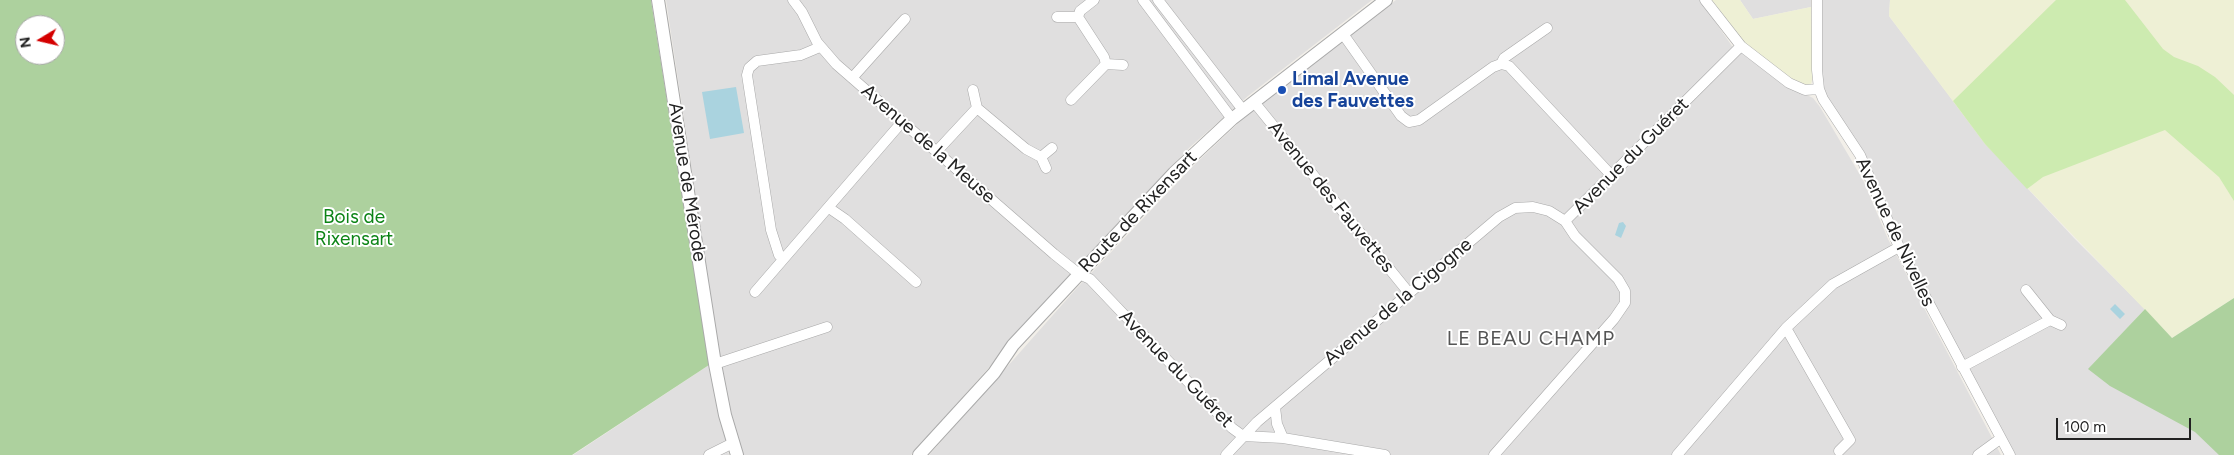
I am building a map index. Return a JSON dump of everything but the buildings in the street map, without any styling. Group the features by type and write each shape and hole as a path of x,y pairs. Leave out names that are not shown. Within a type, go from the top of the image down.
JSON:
{"street":[{"name":"Avenue de Mérode","path":"658,0 715,364 725,415 737,455"},
{"name":"Avenue de la Meuse","path":"793,0 802,12 820,47 902,122 1079,274"},
{"path":"1094,0 1080,10 1078,17 1104,57 1106,64"},
{"path":"1143,0 1232,119"},
{"path":"1158,0 1243,110"},
{"name":"Route de Rixensart","path":"919,455 994,373 1013,345 1174,174 1232,119 1386,0"},
{"path":"1705,0 1740,46 1789,83 1805,90 1819,89"},
{"name":"Avenue de Nivelles","path":"1817,0 1817,70 1819,89 1825,103 1860,155 1899,247 2010,455"},
{"path":"1057,17 1078,17"},
{"path":"853,77 905,19"},
{"path":"1501,64 1504,58 1548,28"},
{"path":"1343,34 1401,116 1409,122 1419,120 1493,66 1501,64 1508,66 1612,176"},
{"name":"Avenue du Guéret","path":"1494,455 1614,319 1624,303 1625,291 1618,279 1575,236 1565,221 1740,46"},
{"path":"783,258 779,255 771,230 747,75 750,68 757,61 801,55 820,47"},
{"path":"1071,100 1106,64 1123,65"},
{"path":"973,90 978,108 1026,149 1041,157 1046,168"},
{"name":"Avenue des Fauvettes","path":"1254,102 1409,292"},
{"path":"936,151 978,108"},
{"path":"755,292 902,122"},
{"path":"1041,157 1052,148"},
{"name":"Avenue de la Cigogne","path":"1226,455 1243,436 1275,407 1409,292 1508,211 1522,207 1533,207 1549,211 1565,221"},
{"path":"829,208 916,282"},
{"path":"1677,455 1786,328 1833,284 1899,247"},
{"name":"Avenue du Guéret","path":"1079,274 1090,279 1227,424 1243,436 1283,438 1385,455"},
{"path":"2026,290 2050,320 2062,325"},
{"path":"1962,367 2050,320"},
{"path":"715,364 827,327"},
{"path":"1786,328 1850,440 1839,451"},
{"path":"1275,407 1277,424 1283,438"},
{"path":"1978,455 2000,438"},
{"path":"709,455 733,443"}],"shaded area":[{"path":"666,0 1372,0 1248,96 1190,147 1114,227 911,455 743,455 731,417 720,358"},
{"path":"1396,0 1700,0 1732,46 1781,82 1813,98 1820,107 1863,180 1888,239 2001,455 929,455 1076,289 1194,165 1249,113"},
{"path":"1740,0 1811,0 1811,7 1753,19"},
{"path":"1820,0 1890,0 1889,16 1985,143 2074,238 2145,309 2089,369 2234,396 2234,455 2014,455 1921,281 1886,208 1871,166 1825,94 1821,68"},
{"path":"709,365 729,455 573,455"}],"green space":[{"name":"Bois de Rixensart","path":"0,0 651,0 709,365 572,455 0,455"},
{"path":"1707,0 1740,0 1753,19 1811,7 1813,76 1811,84 1804,87 1796,84 1736,40"},
{"path":"1890,0 2234,0 2234,298 2172,338 1985,144 1889,16"},
{"path":"2056,0 2125,0 2163,49 2174,57 2198,66 2215,77 2234,95 2234,201 2219,177 2165,130 2043,177 2027,189 1985,144 1953,101"},
{"path":"2234,298 2234,455 2219,455 2195,432 2110,386 2088,369 2145,309 2172,338"}],"water":[{"path":"736,87 744,133 710,139 702,92"},
{"path":"1623,222 1626,226 1621,238 1615,235 1619,223"},
{"path":"2115,304 2125,314 2120,319 2110,309"}],"place":[{"name":"Limal Avenue des Fauvettes","path":"1282,90"}],"district":[{"name":"LE BEAU CHAMP","path":"1531,339"}]}
